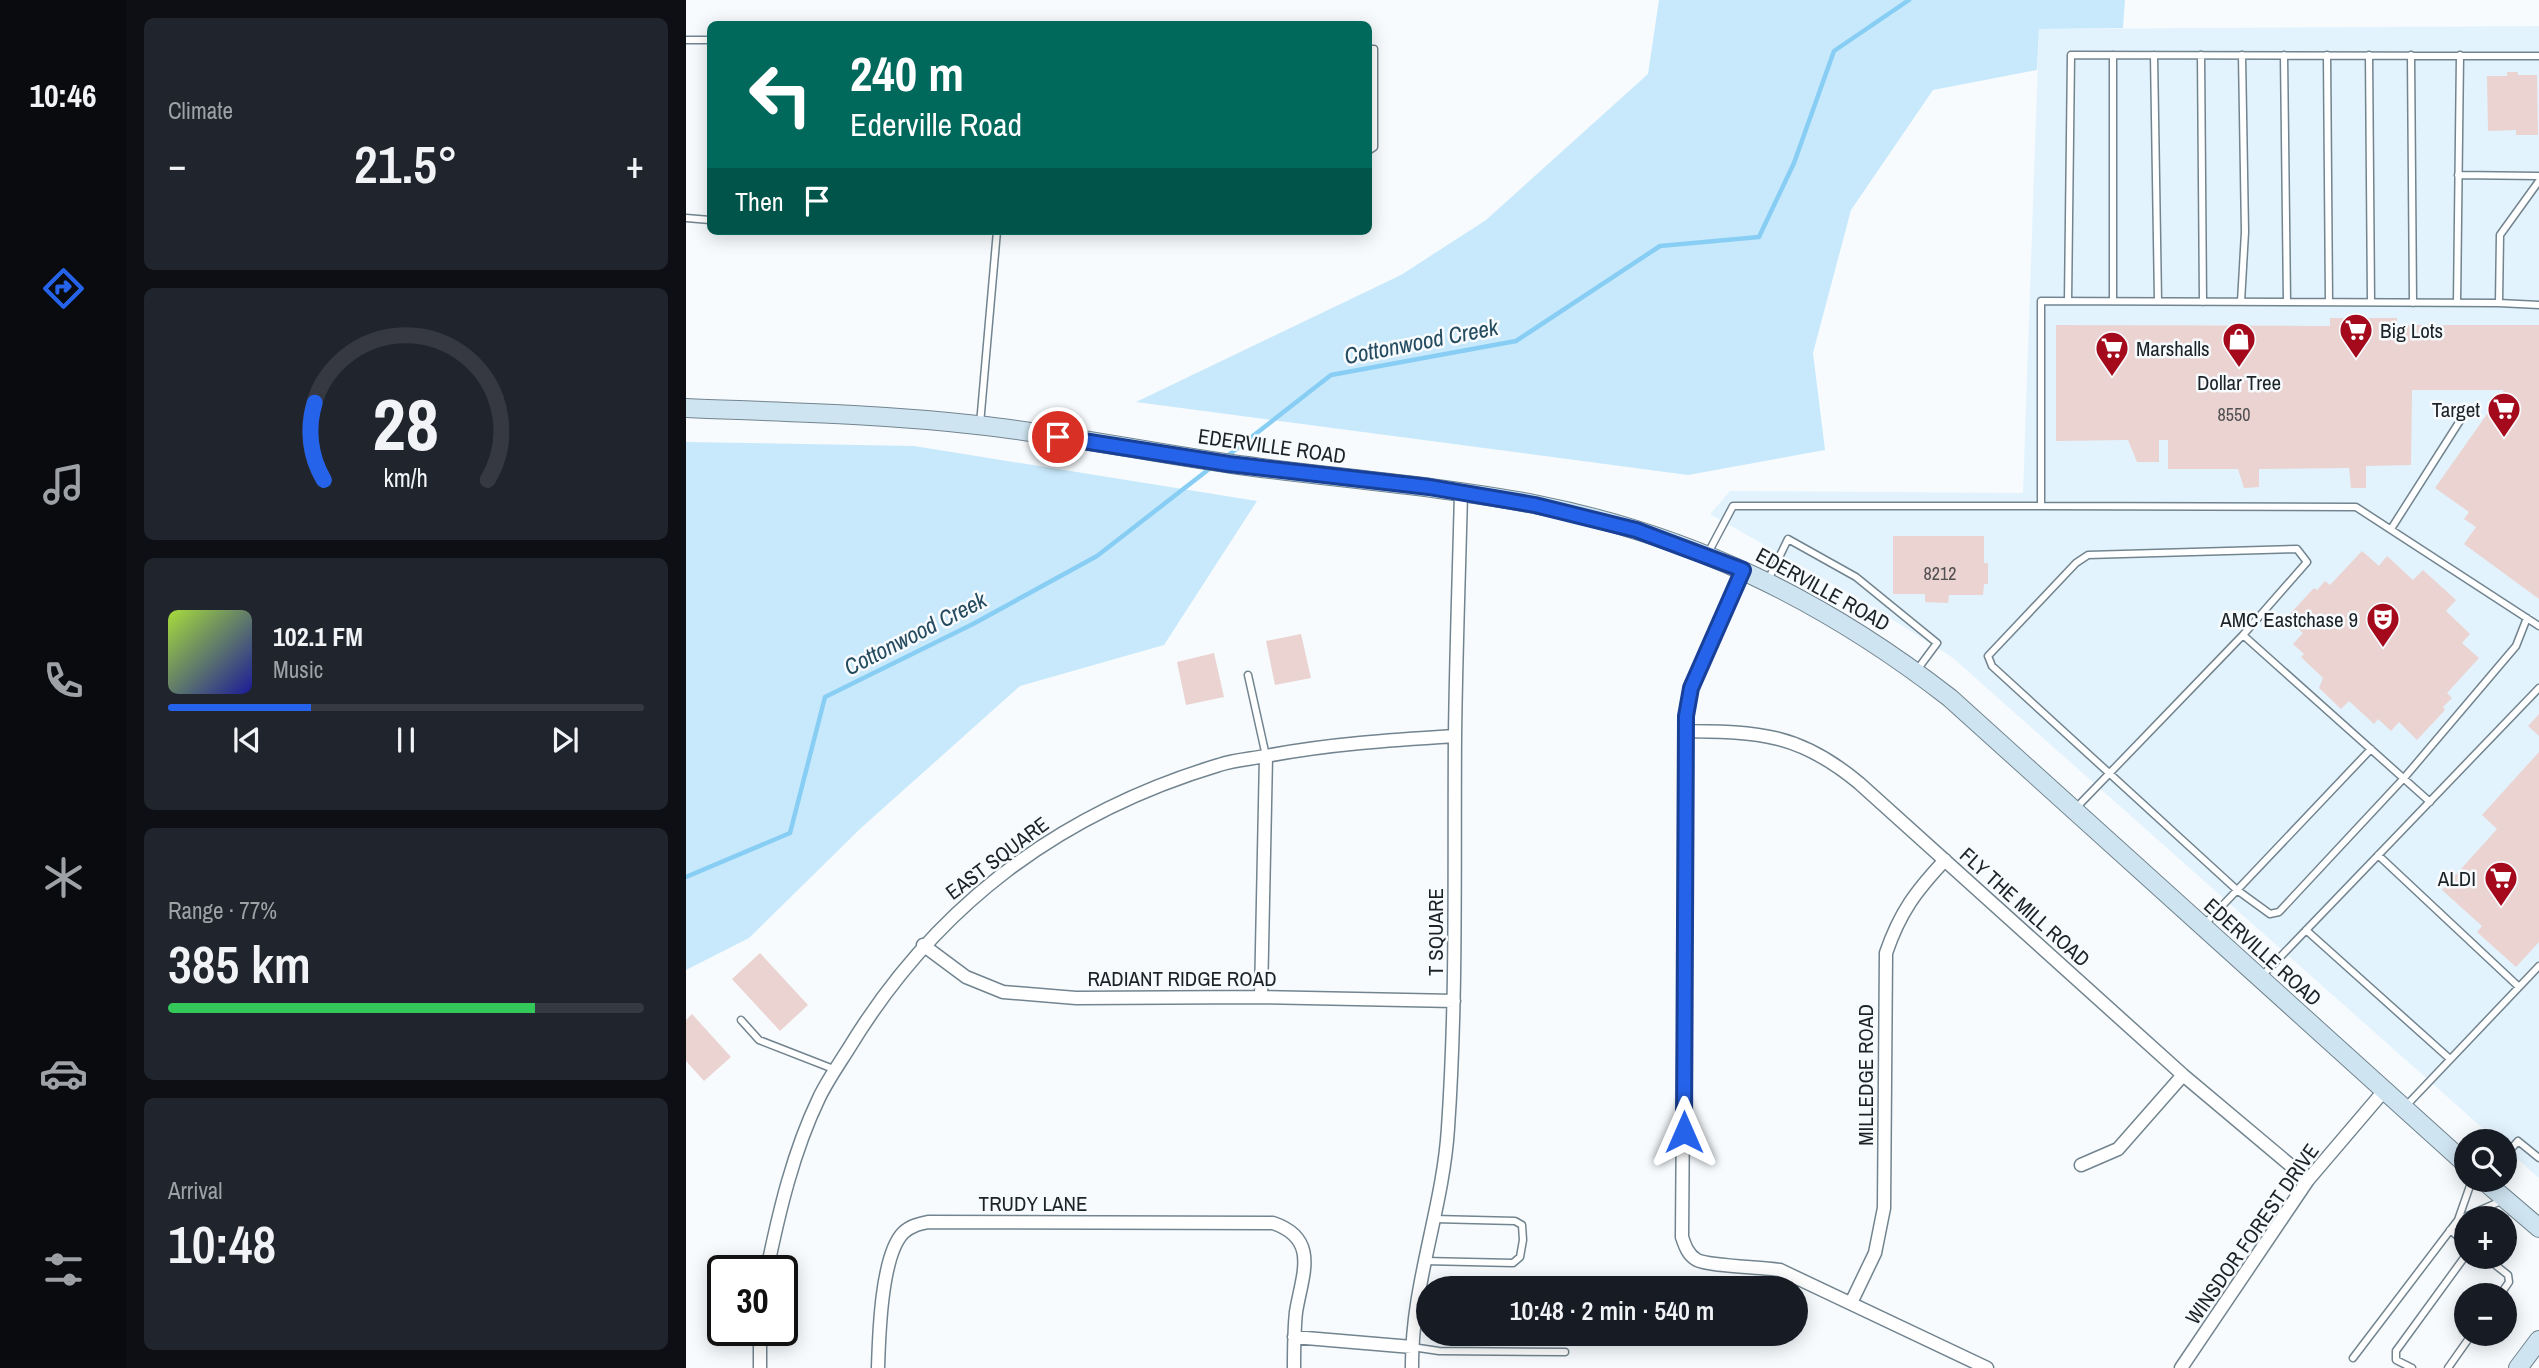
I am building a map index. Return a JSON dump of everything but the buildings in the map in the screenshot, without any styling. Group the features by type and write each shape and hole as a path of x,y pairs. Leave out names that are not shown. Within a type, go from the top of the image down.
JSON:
{"street":[{"name":"EDERVILLE ROAD","path":"686,408 897,417 980,425 1318,476 1461,493 1535,505 1636,530 1743,570 1864,636 1950,698 2454,1154"},
{"name":"T SQUARE","path":"1412,1368 1412,1347 1424,1261 1434,1219 1448,1130 1454,1001 1455,736 1461,493"},
{"path":"1743,570 1691,688 1685,731 1682,1237 1687,1250 1696,1260 1780,1270 1987,1368"},
{"name":"FLY THE MILL ROAD","path":"1685,731 1766,735 1810,748 1829,759 2183,1075 2308,1181"},
{"name":"EAST SQUARE","path":"771,1255 778,1218 798,1151 819,1097 866,1020 923,945 1006,871 1052,837 1140,793 1221,764 1327,744 1455,736"},
{"path":"1261,997 1266,756"},
{"name":"MILLEDGE ROAD","path":"1851,1303 1875,1253 1884,1208 1886,953 1901,915 1913,895 1945,860"},
{"name":"RADIANT RIDGE ROAD","path":"923,945 966,977 1003,992 1076,998 1261,997 1454,1001"},
{"path":"2081,1165 2118,1149 2183,1075"},
{"name":"WINSDOR FOREST DRIVE","path":"2181,1368 2308,1181 2383,1092"},
{"path":"2498,1192 2539,1228"},
{"name":"TRUDY LANE","path":"878,1368 883,1299 894,1248 901,1236 915,1225 928,1222 1273,1223 1287,1228 1299,1239 1304,1252 1294,1338"},
{"path":"1294,1368 1294,1338 1412,1347"},
{"path":"2518,1368 2539,1340"},
{"path":"760,1346 760,1368"}],"lane":[{"path":"686,40 707,40"},
{"path":"1372,49 1372,148"},
{"path":"2068,301 2071,55 2539,55"},
{"path":"2113,55 2113,301"},
{"path":"2154,55 2158,302"},
{"path":"2201,55 2203,302"},
{"path":"2241,302 2245,232 2242,55"},
{"path":"2284,55 2287,302"},
{"path":"2326,55 2329,302"},
{"path":"2369,55 2371,302"},
{"path":"2411,55 2413,303"},
{"path":"2458,303 2460,55"},
{"path":"2458,174 2539,178"},
{"path":"2499,303 2500,235 2539,178"},
{"path":"686,218 707,220"},
{"path":"980,425 997,235"},
{"path":"2041,506 2041,301 2539,305"},
{"path":"2391,529 2463,416"},
{"path":"1707,555 1733,506 2356,507 2539,626"},
{"path":"1767,581 1788,539 1856,578 1937,643 1916,672"},
{"path":"2074,810 2110,772 2243,635 2307,562 2297,549 2088,555 2076,563 1988,656 1992,666 2110,772 2237,890 2270,914 2279,912 2404,778 2516,646 2527,618"},
{"path":"2243,635 2430,802"},
{"path":"1248,674 1266,756"},
{"path":"2259,979 2539,688"},
{"path":"2202,927 2371,749"},
{"path":"2378,855 2519,987"},
{"path":"2306,930 2450,1059"},
{"path":"2403,1110 2539,965"},
{"path":"741,1020 760,1040 836,1070"},
{"path":"2517,1142 2539,1158"},
{"path":"2490,1206 2506,1199"},
{"path":"1424,1261 1513,1263 1520,1257 1522,1225 1515,1221 1434,1219"},
{"path":"2353,1358 2454,1225"},
{"path":"2450,1230 2454,1233"},
{"path":"2412,1368 2396,1360 2396,1351 2456,1269"},
{"path":"2500,1269 2508,1275 2508,1283"},
{"path":"2448,1368 2464,1346"},
{"path":"1412,1347 1439,1351 1565,1352"}],"shaded area":[{"path":"1659,0 2125,0 2123,28 2039,29 2037,70 1933,90 1851,210 1813,353 1825,450 1688,475 1136,402 1401,275 1486,220 1648,74"},
{"path":"2539,26 2539,1178 2517,1159 2517,1129 2483,1129 1953,658 1866,603 1710,514 1730,491 2023,493 2039,29"},
{"path":"686,442 914,446 1257,501 1164,645 1020,686 861,828 749,938 686,970"}],"waterway":[{"name":"Cottonwood Creek","path":"1226,457 1331,375 1516,341 1660,246 1759,237 1794,163 1834,51 1909,0"},
{"name":"Cottonwood Creek","path":"686,877 790,833 825,697 973,624 1097,556 1213,466"}],"place":[{"name":"Big Lots","path":"2356,360"},
{"name":"Dollar Tree","path":"2239,369"},
{"name":"Marshalls","path":"2112,378"},
{"name":"Target","path":"2504,439"},
{"name":"AMC Eastchase 9","path":"2383,649"},
{"name":"ALDI","path":"2501,908"}],"route":[{"path":"1058,437 1318,476 1429,487 1535,505 1636,530 1743,570 1691,688 1686,716 1684,1132"}]}
